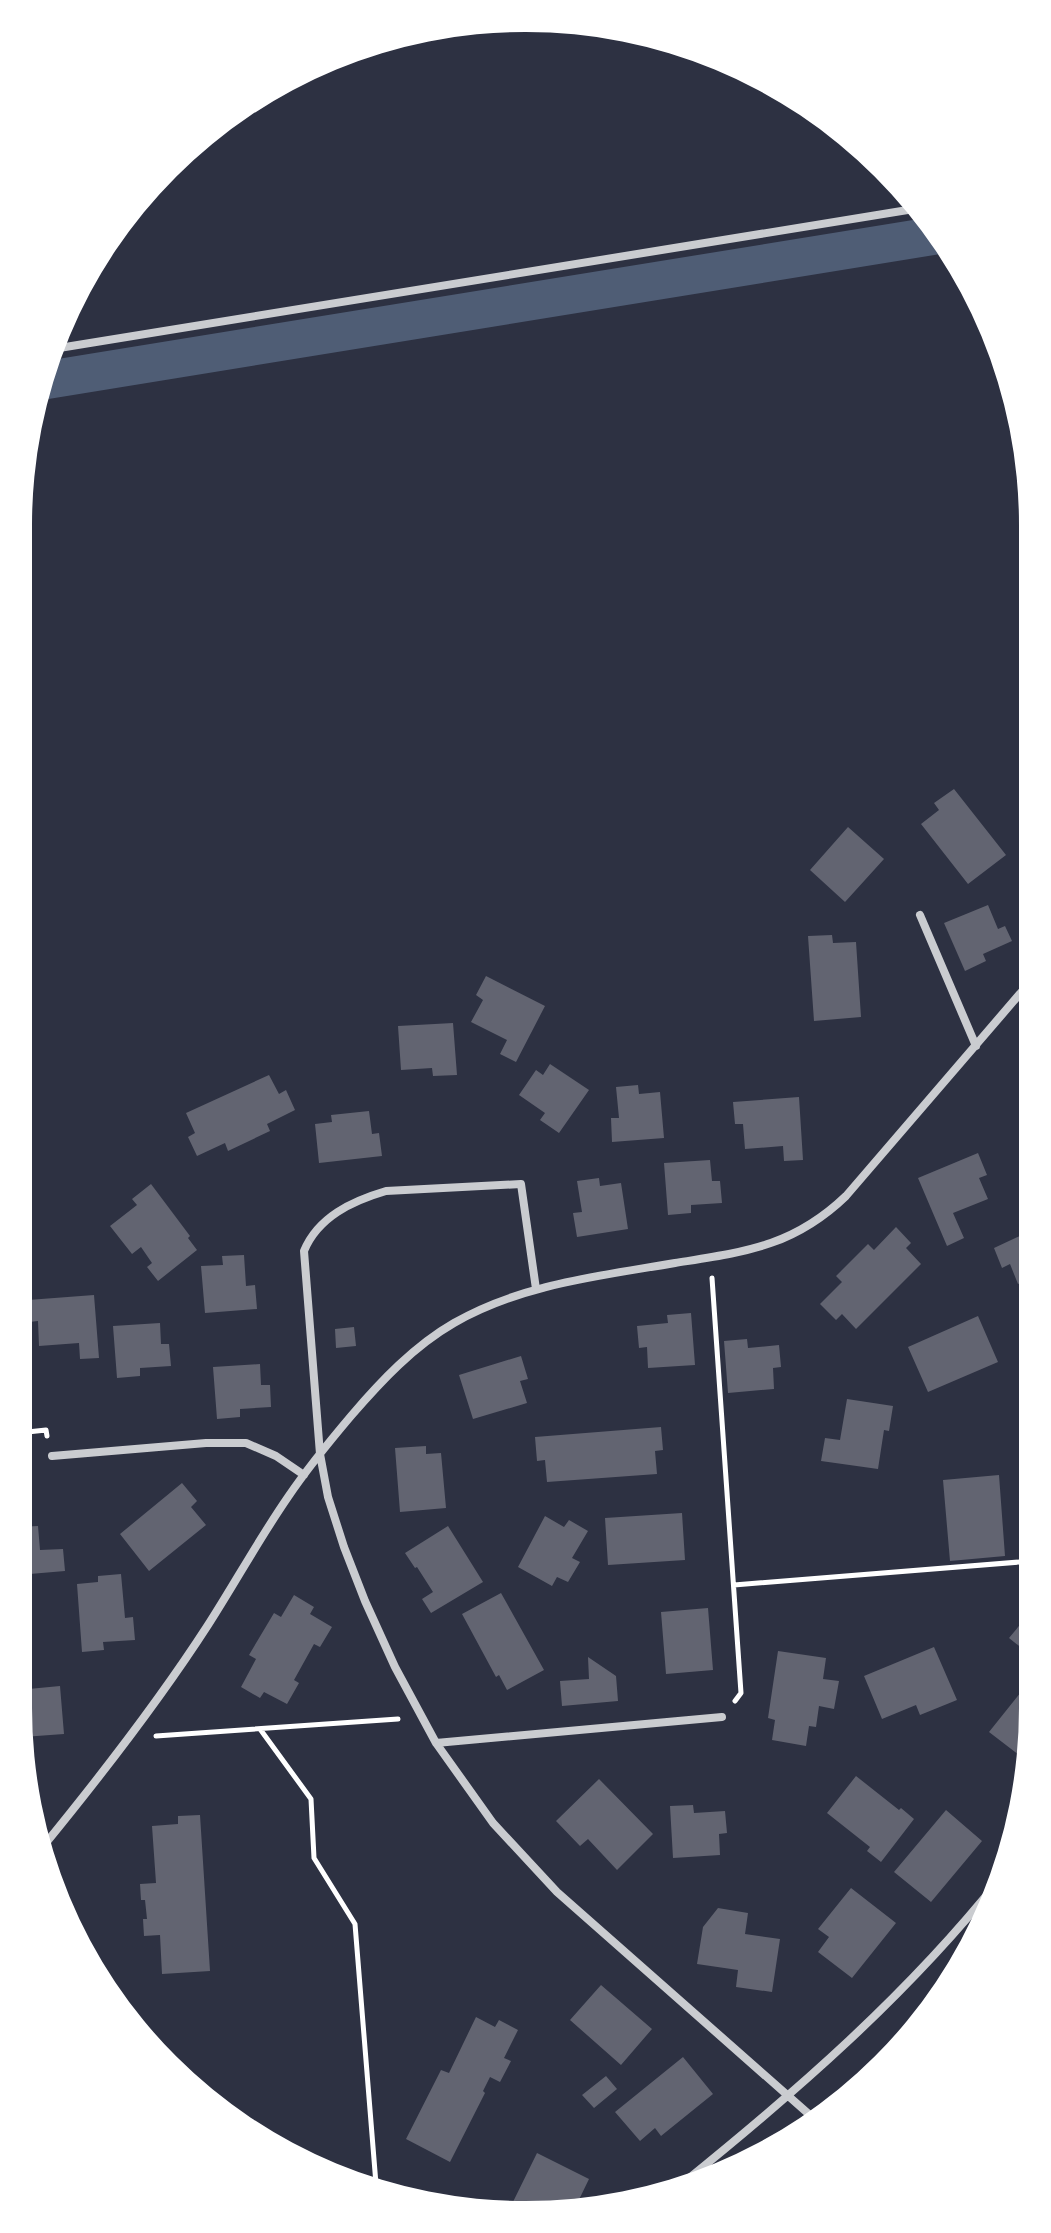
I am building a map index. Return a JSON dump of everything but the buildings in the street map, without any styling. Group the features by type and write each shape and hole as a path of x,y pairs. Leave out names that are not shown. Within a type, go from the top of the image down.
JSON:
{"street":[{"path":"66,347 905,210"},
{"path":"920,915 976,1046"},
{"path":"50,1838 129,1738 187,1656 304,1475 379,1385 418,1348 475,1312 516,1295 589,1278 744,1251 780,1241 814,1223 846,1196 1019,995"},
{"path":"536,1289 521,1184 386,1191 366,1197 329,1218 316,1230 304,1251 320,1454 328,1497 344,1547 395,1667 436,1743 493,1823 557,1892 807,2113"},
{"path":"52,1456 206,1443 246,1443 276,1456 304,1475"},
{"path":"436,1743 722,1717"},
{"path":"701,2168 789,2096 895,1996 976,1908"}],"path":[{"path":"711,1257 741,1693 722,1717"},
{"path":"734,1585 1019,1562"},
{"path":"129,1738 423,1718"},
{"path":"260,1729 311,1799 314,1858 355,1924 375,2177"}],"waterway":[{"path":"55,379 926,237"}]}
